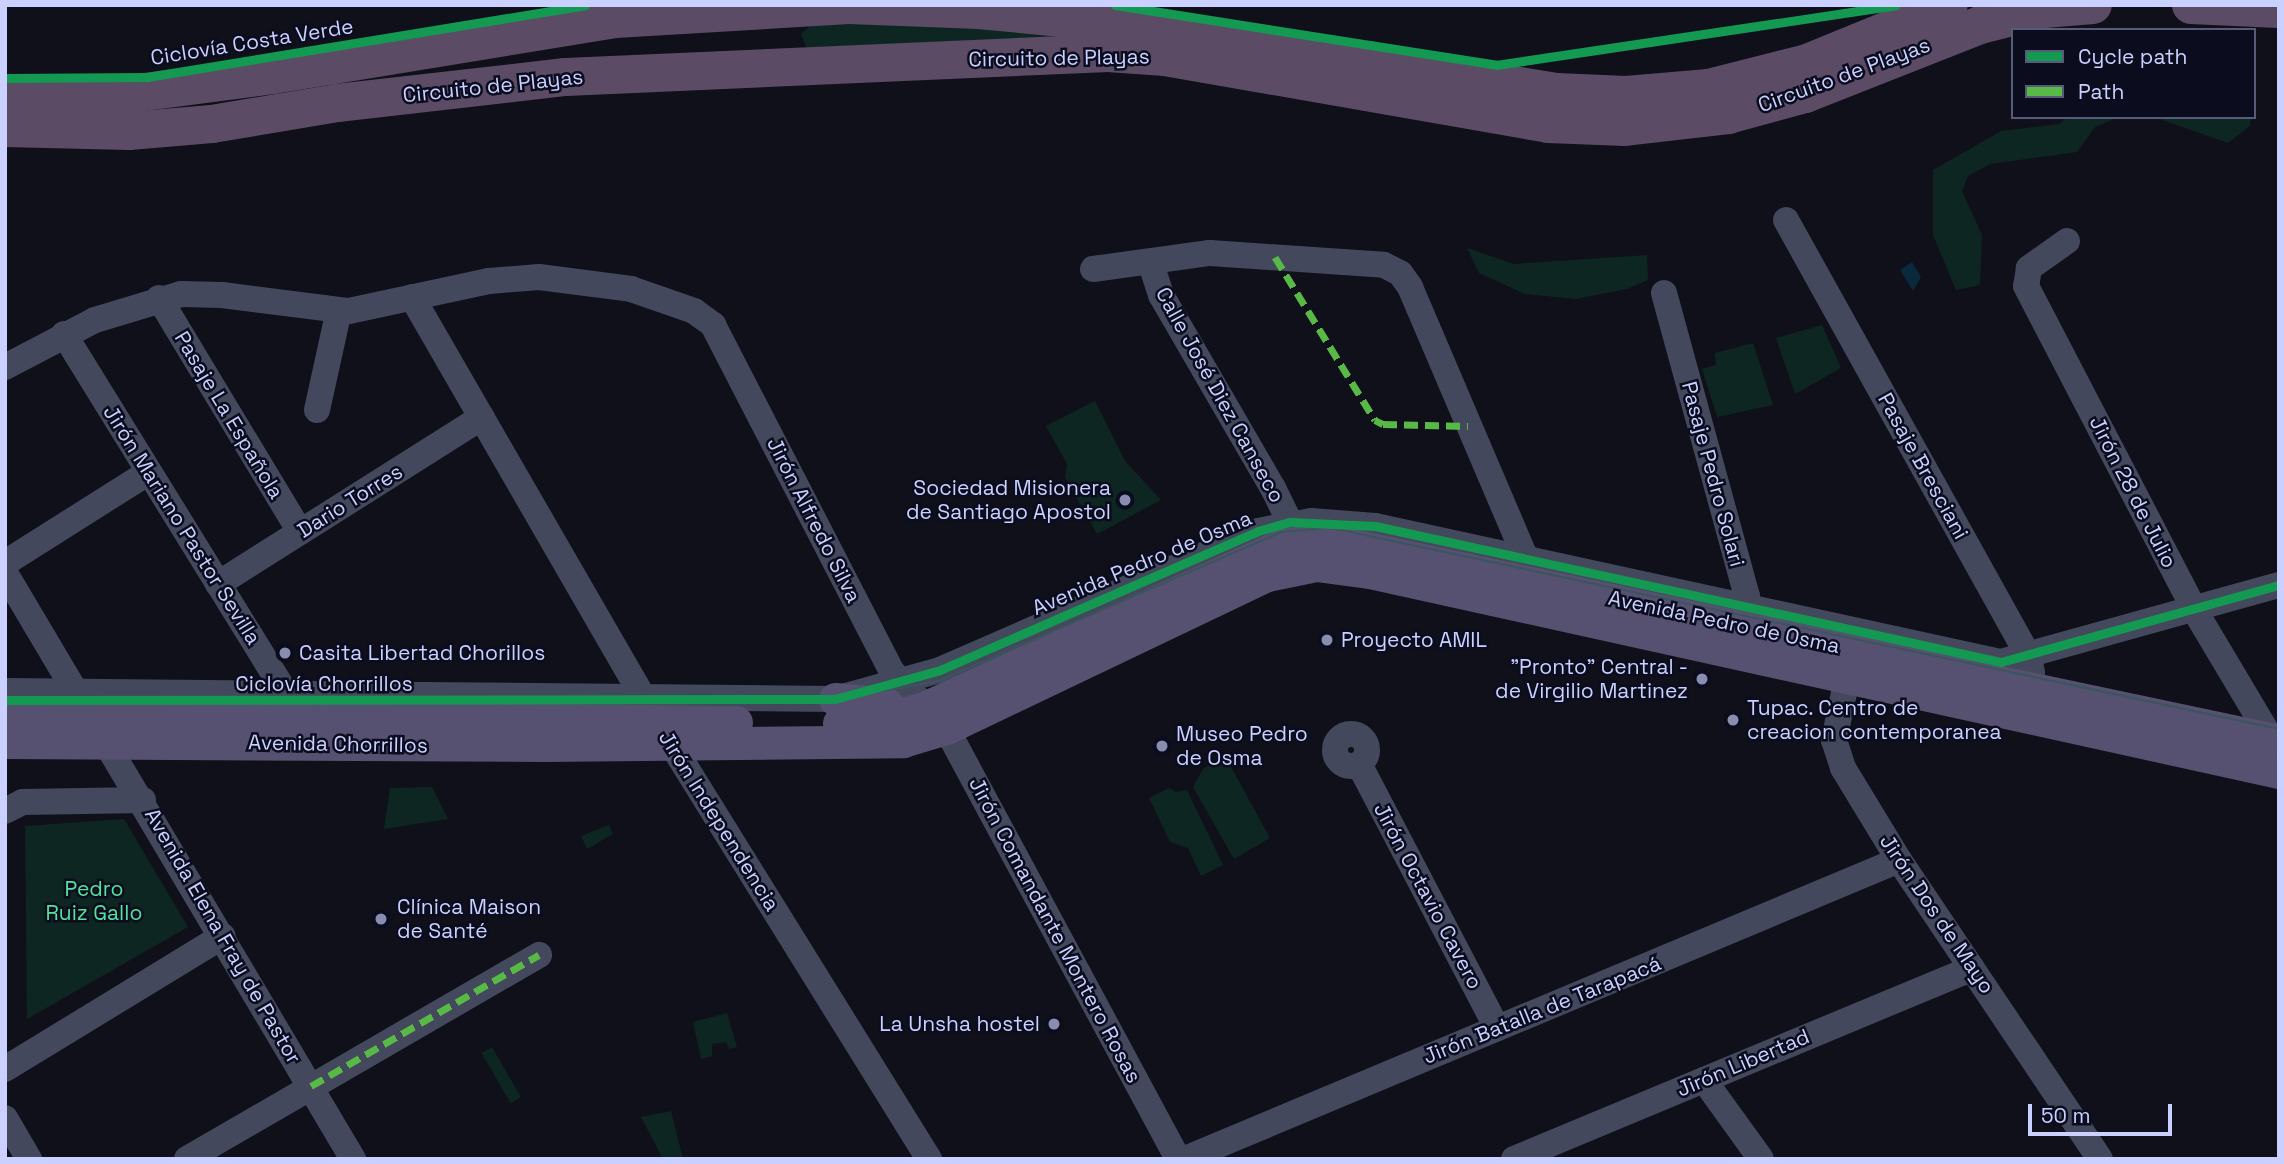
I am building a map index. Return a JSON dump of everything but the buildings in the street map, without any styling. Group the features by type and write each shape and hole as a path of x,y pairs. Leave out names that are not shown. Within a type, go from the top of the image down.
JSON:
{"highway":[{"name":"Circuito de Playas","path":"5,94 114,96 164,91 615,19 849,5 979,10 1134,25 1557,92 1626,94 1709,88 1795,66 1949,5"},
{"name":"Circuito de Playas","path":"5,128 129,131 212,124 337,103 566,77 1108,53 1165,58 1548,124 1625,127 1728,115 1805,94 1980,25 2044,9 2092,5"},
{"path":"2191,5 2279,9"}],"main road":[{"name":"Avenida Pedro de Osma","path":"657,721 849,723 935,718 1297,542 1369,572 1523,582 1744,631 1850,665 2029,688 2276,744"},
{"name":"Avenida Pedro de Osma","path":"2029,688 2279,772"},
{"path":"835,699 935,718"},
{"name":"Avenida Chorrillos","path":"235,729 292,704 381,731"},
{"name":"Avenida Chorrillos","path":"5,714 92,715 235,729 381,731 482,732 657,721"},
{"name":"Avenida Chorrillos","path":"5,742 92,715"}],"street":[{"name":"Pasaje Bresciani","path":"1786,220 2029,688"},
{"name":"Jirón 28 de Julio","path":"2067,241 2029,268 2026,286 2195,611 2276,744"},
{"name":"Calle José Diez Canseco","path":"1093,269 1151,264 1210,253 1384,265 1399,273 1410,287 1523,582"},
{"name":"Calle José Diez Canseco","path":"1151,264 1161,295 1297,542"},
{"name":"Jirón Alfredo Silva","path":"412,297 489,281 566,278 670,300 712,325 900,682 935,718"},
{"name":"Pasaje Pedro Solari","path":"1664,293 1744,631"},
{"path":"5,367 64,334 159,298 222,295 340,310 412,297"},
{"name":"Jirón Independencia","path":"412,297 657,721 929,1159"},
{"name":"Pasaje La Española","path":"159,298 300,532"},
{"path":"317,410 340,310"},
{"name":"Jirón Mariano Pastor Sevilla","path":"64,334 292,704"},
{"name":"Dario Torres","path":"218,584 482,417"},
{"path":"5,563 149,472"},
{"name":"Avenida Pedro de Osma","path":"657,721 835,699 940,670 1258,531 1297,542 1375,526 1523,582"},
{"name":"Avenida Elena Fray de Pastor","path":"5,573 143,800 354,1159"},
{"path":"2029,688 2195,611 2279,585"},
{"name":"Avenida Pedro de Osma","path":"1744,631 1985,661 2029,688"},
{"name":"Jirón Dos de Mayo","path":"1850,665 1836,750 1899,860 2100,1159"},
{"name":"Avenida Chorrillos","path":"5,691 92,715 292,704 657,721"},
{"name":"Jirón Comandante Montero Rosas","path":"935,718 1178,1159"},
{"name":"Jirón Octavio Cavero","path":"1359,764 1497,1028"},
{"path":"5,811 23,802 143,800"},
{"name":"Jirón Batalla de Tarapacá","path":"1185,1159 1899,860"},
{"path":"5,1069 223,936"},
{"path":"187,1159 539,955"},
{"name":"Jirón Libertad","path":"1514,1159 1972,968"},
{"path":"1704,1080 1761,1159"},
{"path":"5,1118 29,1159"}],"green space":[{"path":"836,18 1143,31 1140,42 806,47 801,34 812,24"},
{"path":"2065,119 2114,119 2095,127 2077,152 1990,164 1968,176 1962,191 1982,235 1980,285 1956,290 1933,235 1933,170 2001,131 2060,124"},
{"path":"2160,119 2251,119 2250,126 2228,143"},
{"path":"1467,248 1514,264 1647,255 1648,280 1627,289 1576,299 1525,294 1479,273"},
{"path":"1822,325 1841,368 1795,394 1776,338"},
{"path":"1753,343 1773,405 1717,417 1702,369 1716,365 1715,353"},
{"path":"1095,401 1125,461 1161,500 1097,534 1065,477 1067,464 1046,426"},
{"path":"1225,756 1270,838 1234,859 1193,787 1203,769"},
{"path":"432,787 448,819 384,829 390,788"},
{"path":"1169,788 1176,792 1187,790 1223,865 1201,876 1188,848 1170,842 1149,798"},
{"name":"Pedro Ruiz Gallo","path":"124,819 188,927 27,1019 25,826"},
{"path":"609,825 613,834 587,849 581,836"},
{"path":"727,1013 737,1047 729,1049 726,1042 712,1044 712,1056 701,1059 693,1022"},
{"path":"492,1047 521,1097 511,1103 482,1053"},
{"path":"671,1111 683,1159 663,1159 641,1117"}],"water":[{"path":"1912,262 1921,277 1913,291 1900,270"}],"tram line":[{"path":"835,699 939,681 1281,532 1331,528 2279,729"}],"marked path":[{"path":"1275,257 1375,420 1383,424 1468,426"},
{"path":"311,1086 539,955"}],"cycle path":[{"name":"Ciclovía Costa Verde","path":"5,78 147,77 585,5"},
{"path":"1115,5 1496,65 1896,5"},
{"name":"Ciclovía Chorrillos","path":"5,700 835,699 940,670 1258,531 1290,522 1375,526 2001,662 2279,585"}],"place":[{"name":"Sociedad Misionera de Santiago Apostol","path":"1125,500"},
{"name":"Proyecto AMIL","path":"1327,640"},
{"name":"Casita Libertad Chorillos","path":"285,653"},
{"name":"\"Pronto\" Central - de Virgilio Martinez","path":"1702,679"},
{"name":"Tupac. Centro de creacion contemporanea","path":"1733,720"},
{"name":"Museo Pedro de Osma","path":"1162,746"},
{"name":"Clínica Maison de Santé","path":"381,919"},
{"name":"La Unsha hostel","path":"1054,1024"}]}
